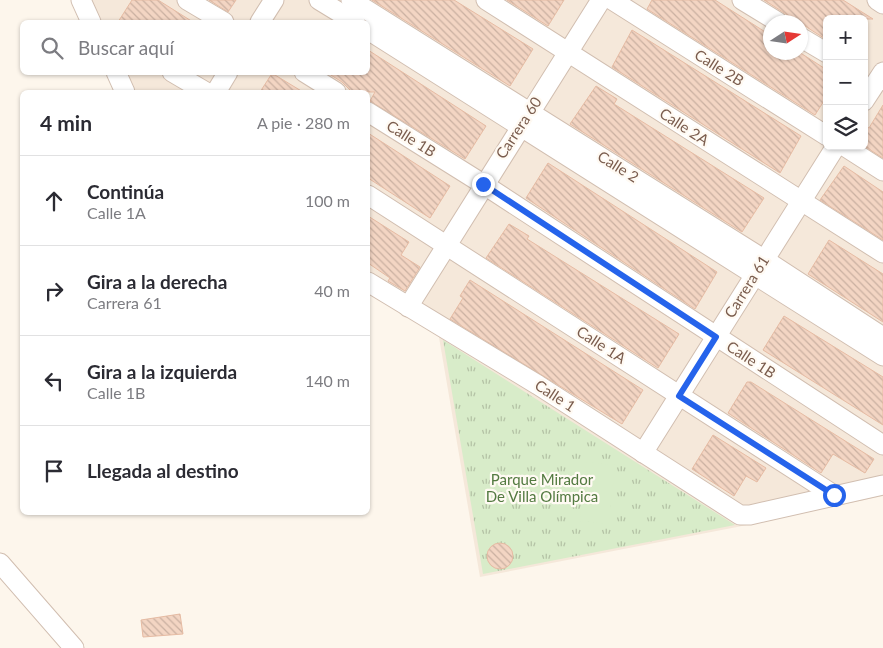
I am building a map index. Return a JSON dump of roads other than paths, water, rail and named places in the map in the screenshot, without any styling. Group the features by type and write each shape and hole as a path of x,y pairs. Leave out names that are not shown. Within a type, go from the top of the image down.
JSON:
{"street":[{"path":"81,0 90,20"},
{"path":"188,0 221,20"},
{"path":"261,20 274,0"},
{"path":"319,0 352,20"},
{"name":"Calle 2","path":"352,0 754,276 883,356"},
{"name":"Calle 2A","path":"486,0 883,253"},
{"name":"Carrera 60","path":"408,307 445,244 601,0"},
{"name":"Calle 2B","path":"612,0 823,133"},
{"path":"742,0 767,15"},
{"path":"877,0 883,4"},
{"name":"Calle 2","path":"370,31 525,119 764,260 883,337"},
{"path":"808,42 823,51"},
{"path":"117,75 124,90"},
{"path":"177,75 203,90"},
{"path":"217,90 226,75"},
{"path":"309,75 333,90"},
{"path":"868,95 876,80"},
{"name":"Calle 1B","path":"370,113 483,184 883,445"},
{"name":"Carrera 61","path":"643,453 833,150"},
{"path":"850,150 883,171"},
{"name":"Calle 1A","path":"370,196 834,495"},
{"name":"Calle 1","path":"370,283 538,386 740,514 750,515 834,495"},
{"path":"834,495 883,485"},
{"path":"0,563 74,648"}],"park label":[{"name":"Parque Mirador De Villa Olímpica","path":"542,488"}]}
